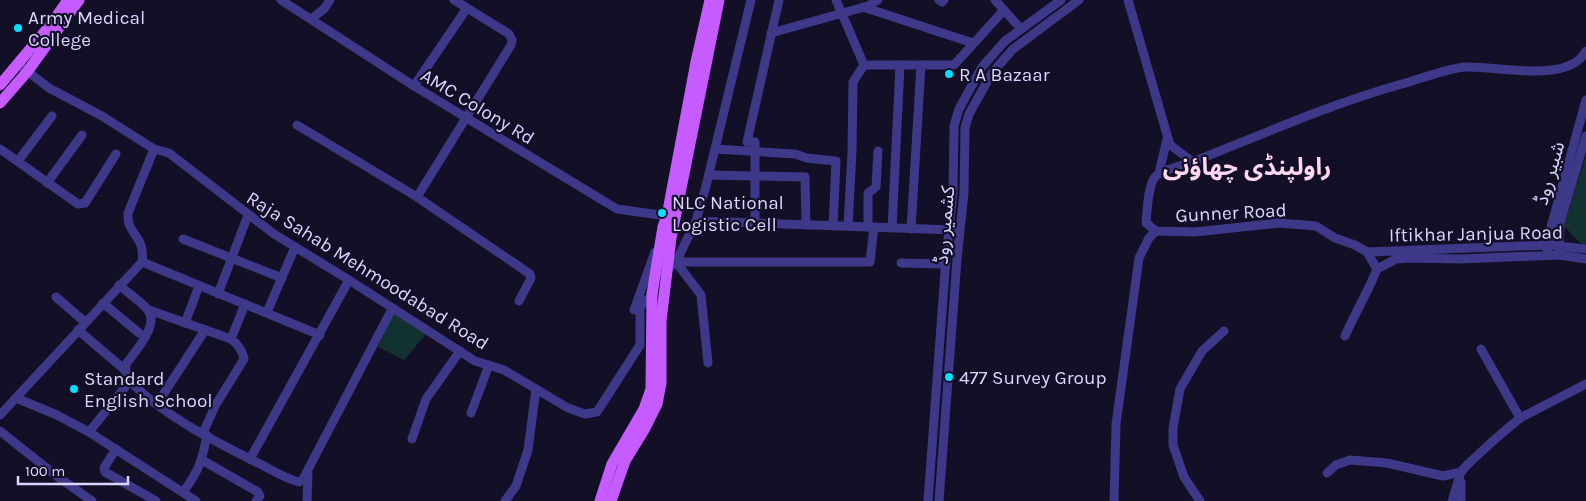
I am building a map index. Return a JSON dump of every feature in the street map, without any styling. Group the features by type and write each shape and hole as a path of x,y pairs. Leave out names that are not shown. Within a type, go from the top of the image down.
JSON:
{"main road":[{"path":"0,85 52,23 68,0"},
{"path":"0,103 28,72 79,0"},
{"path":"600,501 612,464 644,409 651,389 663,227 667,216 696,62 710,0"},
{"path":"611,501 625,461 657,404 661,384 661,321 658,293 666,272 670,238 719,0"}],"street":[{"name":"AMC Colony Rd","path":"281,0 414,86 617,209 667,216"},
{"path":"311,19 324,9 330,0"},
{"path":"417,197 511,45 512,40 509,34 454,0"},
{"path":"666,272 676,262 696,221 709,175 751,0"},
{"path":"755,223 755,142 747,142 779,0"},
{"path":"836,0 864,65"},
{"path":"771,33 863,7 878,0"},
{"path":"939,0 942,2 944,0"},
{"path":"996,0 1021,29"},
{"name":"کشمیر روڈ","path":"928,501 953,192 954,126 959,110 982,67 1005,41 1061,0"},
{"name":"کشمیر روڈ","path":"939,501 957,259 964,193 965,128 970,114 992,73 1013,49 1080,0"},
{"path":"1128,0 1170,145 1193,162"},
{"path":"863,7 974,43"},
{"path":"414,86 467,8"},
{"path":"864,65 954,65 1004,10"},
{"path":"1159,173 1193,162 1262,132 1373,92 1462,67 1490,67 1545,72 1577,61 1586,51"},
{"name":"Raja Sahab Mehmoodabad Road","path":"18,64 50,88 102,116 154,149 169,153 248,215 295,247 475,361 504,370 568,408 585,414 597,412 637,350"},
{"path":"848,226 853,82 864,65"},
{"path":"892,228 900,65"},
{"path":"911,229 921,65"},
{"name":"شبیر روڈ","path":"1546,255 1551,226 1586,100"},
{"path":"18,162 52,116"},
{"path":"297,125 417,197 530,274 532,278 518,301"},
{"path":"47,183 82,135"},
{"name":"شبیر روڈ","path":"1559,250 1560,223 1586,136"},
{"path":"1159,173 1168,138"},
{"path":"0,149 78,204 84,203 116,154"},
{"path":"0,415 142,262 143,252 141,243 127,222 128,213 154,149"},
{"path":"715,150 795,154 807,158 836,161 833,226"},
{"path":"676,262 870,262 871,227 868,193 876,187 878,151"},
{"name":"Gunner Road","path":"1159,173 1154,177 1148,203 1146,224 1156,231 1204,231 1279,223 1316,226 1335,238 1355,245 1367,252"},
{"path":"709,175 805,177 806,225"},
{"path":"218,294 248,215"},
{"path":"696,221 960,230"},
{"path":"637,350 633,315 663,227"},
{"path":"1114,501 1116,424 1139,258 1149,238 1156,231"},
{"path":"183,239 282,278"},
{"name":"Iftikhar Janjua Road","path":"1367,252 1548,245 1586,259"},
{"path":"267,312 295,247"},
{"name":"Iftikhar Janjua Road","path":"1377,269 1396,259 1460,259 1546,255 1559,250 1586,249"},
{"path":"1345,336 1369,290 1377,269 1367,252"},
{"path":"901,263 957,259"},
{"path":"142,262 320,335"},
{"path":"676,262 701,295 708,363"},
{"path":"250,459 349,280"},
{"path":"120,285 148,310 232,339 236,342 244,356 244,359 214,406 205,434 202,460 196,475 183,492"},
{"path":"185,323 198,286"},
{"path":"637,350 640,345 641,336 638,318 640,309 642,304 658,293"},
{"path":"56,297 85,322"},
{"path":"103,303 139,333"},
{"path":"232,339 245,304"},
{"path":"78,330 125,370 130,381 157,404 250,459 299,482 308,470 392,309"},
{"path":"125,370 126,364 150,328 152,319 148,310"},
{"path":"157,404 205,330"},
{"path":"1200,501 1184,478 1173,445 1173,428 1180,389 1202,351 1224,331"},
{"path":"940,339 951,340"},
{"path":"1481,349 1520,418"},
{"path":"412,438 426,399 460,351"},
{"path":"939,363 950,364"},
{"path":"471,412 489,365"},
{"path":"90,432 130,381"},
{"path":"1452,501 1461,472 1473,459 1520,418 1586,384"},
{"path":"504,501 516,486 528,450 536,389"},
{"path":"16,398 57,415 90,432 196,501"},
{"path":"0,431 92,501"},
{"path":"116,448 104,468 105,472 156,501"},
{"path":"202,460 258,492 259,500"},
{"path":"1327,473 1336,465 1350,460 1387,463 1443,476 1461,472"},
{"path":"307,501 308,470"},
{"path":"1461,472 1461,501"}],"green space":[{"path":"1586,155 1586,246 1582,245 1564,226"},
{"path":"394,313 427,333 404,360 378,347"}],"place":[{"name":"Army Medical College","path":"18,28"},
{"name":"R A Bazaar","path":"949,74"},
{"name":"NLC National Logistic Cell","path":"662,213"},
{"name":"477 Survey Group","path":"949,377"},
{"name":"Standard English School","path":"74,389"}],"district":[{"name":"راولپنڈی چھاؤنی","path":"1247,167"}]}
